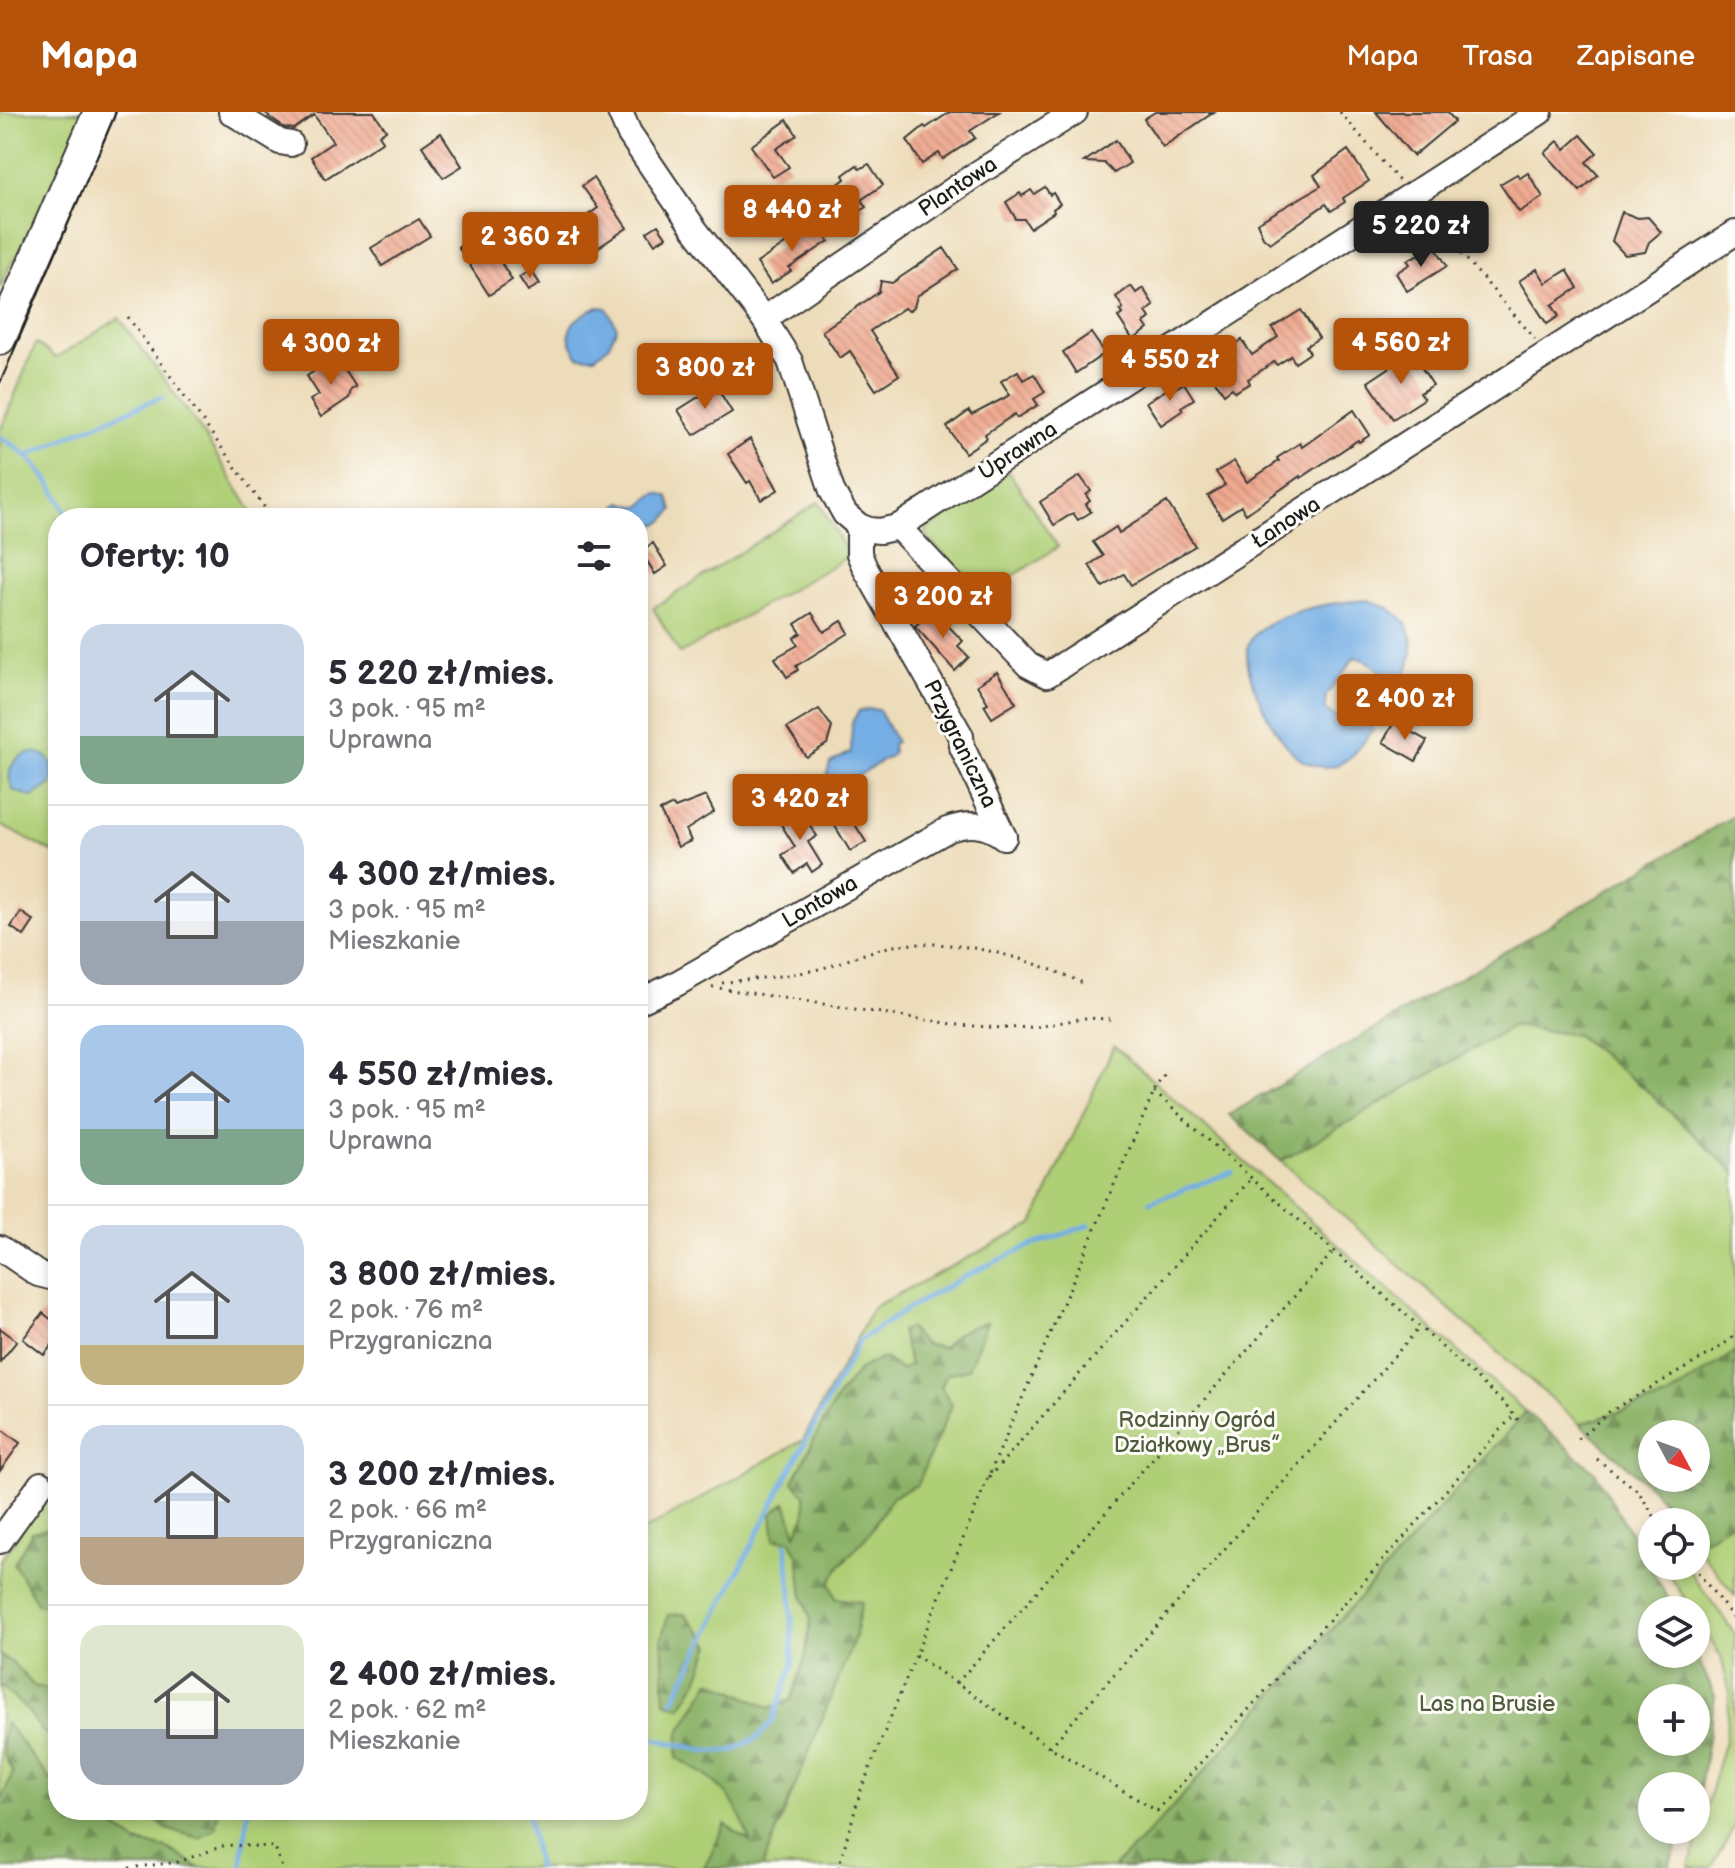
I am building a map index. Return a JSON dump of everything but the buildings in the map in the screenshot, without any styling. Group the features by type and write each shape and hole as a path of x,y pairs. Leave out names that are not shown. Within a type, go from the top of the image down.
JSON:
{"main road":[{"path":"0,339 99,112"}],"street":[{"path":"231,112 280,142 291,144"},
{"name":"Plantowa","path":"764,319 978,173 1075,112"},
{"name":"Uprawna","path":"898,527 1540,112"},
{"path":"628,115 629,133 693,227 764,319 790,361 832,491 845,514 859,526 880,531 898,527"},
{"name":"Łanowa","path":"898,527 1028,665 1047,675 1735,233"},
{"name":"Przygraniczna","path":"859,526 859,554 865,568 961,736 962,747 1004,837"},
{"name":"Lontowa","path":"648,997 958,825 979,825 1004,837"},
{"path":"0,1248 38,1274 48,1276"},
{"path":"0,1541 41,1484"}],"path":[{"path":"1340,112 1547,354"},
{"path":"128,317 265,508"},
{"path":"1085,984 1047,966 974,949 931,944 889,947 793,975 702,985 959,1025 1037,1027 1084,1018 1110,1019"},
{"path":"838,1868 861,1790 987,1480 1154,1092 1165,1075"},
{"path":"1154,1092 1420,1327 1519,1421"},
{"path":"987,1480 1252,1178"},
{"path":"957,1683 1334,1251"},
{"path":"1050,1747 1420,1327"},
{"path":"1578,1439 1609,1412 1735,1336"},
{"path":"915,1655 1050,1747 1157,1811 1514,1415"},
{"path":"1597,1459 1638,1491 1649,1508"},
{"path":"1704,1580 1735,1620"},
{"path":"129,1868 178,1862 226,1845 275,1847 282,1868"}],"green space":[{"path":"0,112 87,112 31,238 11,263 0,288"},
{"path":"119,318 197,424 250,508 48,508 48,850 0,825 0,431 36,343 56,358"},
{"path":"1009,472 1058,547 985,594 928,539 926,530"},
{"path":"819,502 849,556 680,654 653,608"},
{"path":"1735,815 1735,1173 1651,1094 1577,1035 1513,1026 1281,1161 1229,1115"},
{"path":"1513,1026 1577,1035 1651,1094 1735,1173 1735,1352 1666,1398 1580,1424 1281,1161"},
{"name":"Rodzinny Ogród Działkowy „Brus”","path":"1114,1046 1526,1412 1159,1822 1113,1868 0,1868 0,1561 48,1493 48,1820 648,1820 648,1528 803,1440 873,1307 1033,1224"},
{"path":"987,1322 968,1369 947,1374 941,1387 952,1405 917,1485 893,1496 868,1535 840,1566 830,1583 836,1598 862,1602 854,1640 762,1868 704,1868 725,1824 750,1842 739,1812 724,1791 677,1758 679,1733 711,1680 769,1708 791,1700 805,1658 811,1620 803,1596 798,1555 790,1540 775,1540 772,1514 786,1502 796,1534 805,1516 805,1495 793,1482 816,1436 846,1385 867,1365 885,1358 901,1370 910,1365 901,1331 909,1328 924,1344 943,1348 963,1330"},
{"path":"1735,1352 1735,1520 1710,1536 1710,1508 1667,1508 1655,1492 1710,1492 1710,1420 1638,1420 1638,1476 1580,1424 1666,1398"},
{"name":"Las na Brusie","path":"1526,1412 1595,1472 1638,1546 1638,1580 1658,1580 1667,1596 1638,1596 1638,1668 1702,1668 1710,1684 1638,1684 1638,1756 1705,1756 1703,1772 1638,1772 1638,1844 1677,1844 1668,1868 1113,1868 1159,1822"},
{"path":"1735,1520 1735,1596 1710,1563 1710,1536"},
{"path":"48,1529 48,1608 37,1603 14,1564 32,1532"},
{"path":"1673,1580 1696,1580 1708,1596 1683,1596"},
{"path":"1710,1599 1735,1634 1735,1825 1711,1868 1689,1868 1696,1844 1710,1844 1710,1793 1725,1740 1730,1693 1721,1657 1710,1639"},
{"path":"685,1614 711,1645 696,1683 681,1707 665,1702 662,1637 668,1615"},
{"path":"0,1656 13,1663 34,1686 48,1689 48,1735 27,1710 0,1685"},
{"name":"Las na Brusie","path":"1710,1685 1715,1696 1710,1727"},
{"path":"6,1723 48,1777 48,1820 104,1820 136,1842 167,1848 199,1868 0,1868 0,1803 13,1772 6,1760 3,1737"},
{"path":"156,1820 216,1820 215,1829 200,1838 166,1829"}],"water":[{"path":"598,307 607,308 617,328 608,346 595,357 579,357 570,339 571,326 581,316"},
{"path":"658,493 668,496 673,510 663,522 648,527 648,508 615,508 622,502 641,506"},
{"path":"1367,600 1395,612 1410,631 1412,642 1408,669 1401,684 1389,679 1370,663 1355,657 1326,696 1326,709 1335,717 1363,708 1372,715 1373,729 1354,754 1342,763 1327,767 1308,763 1283,741 1263,707 1249,671 1249,643 1257,632 1285,616 1320,606"},
{"path":"879,710 896,742 892,744 893,754 844,785 834,784 827,774 830,763 851,752 852,722 859,711"},
{"path":"31,752 48,758 48,786 32,797 14,791 11,784 11,767"}],"waterway":[{"path":"28,456 162,397"},
{"path":"0,437 23,452 41,472 63,508"},
{"path":"1150,1202 1232,1172"},
{"path":"673,1701 860,1340 971,1273 1028,1247 1089,1225"},
{"path":"648,1737 706,1751 732,1751 758,1737 772,1722 793,1665 786,1544"},
{"path":"241,1868 247,1820"},
{"path":"529,1820 538,1868"}],"tram line":[{"path":"0,383 116,112"}]}
